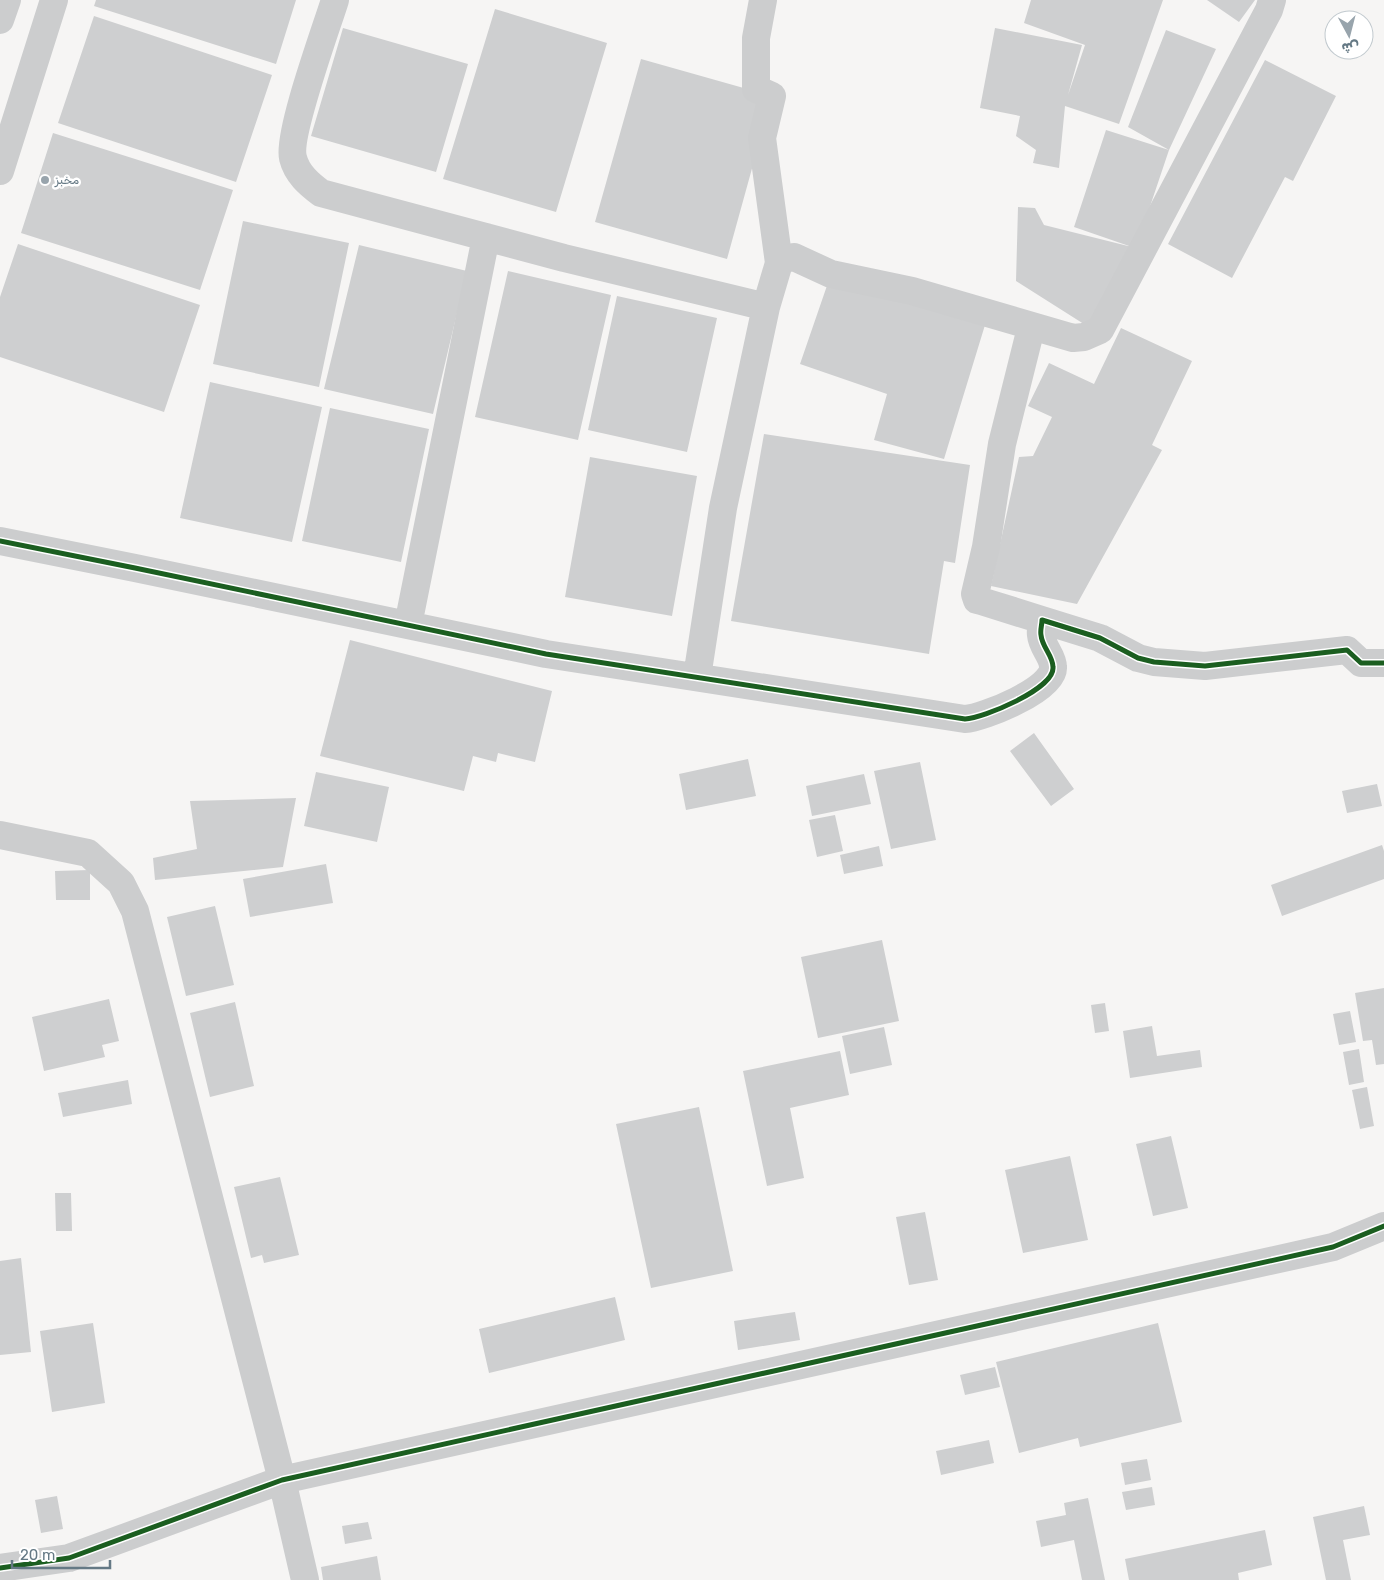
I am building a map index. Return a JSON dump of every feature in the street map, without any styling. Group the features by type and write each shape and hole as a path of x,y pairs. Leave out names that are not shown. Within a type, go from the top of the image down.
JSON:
{"street":[{"path":"0,20 7,0"},
{"path":"0,171 54,0"},
{"path":"335,0 294,131 293,158 305,181 321,193 486,237 766,307"},
{"path":"697,677 723,508 766,307 779,264 762,138 772,96 756,89 756,38 763,0"},
{"path":"779,264 784,259 794,257 831,274 912,291 1031,328 1073,338 1084,337 1100,330 1269,10 1272,0"},
{"path":"408,625 486,237"},
{"path":"1031,328 1002,444 986,547 975,594 977,600 1100,638 1138,658 1154,662 1205,666 1347,650 1361,663 1384,663"},
{"path":"0,542 546,654 964,719 974,719 1002,708 1023,697 1052,675 1054,669 1052,660 1040,635 1042,620"},
{"path":"0,835 88,853 121,883 136,911 282,1480 305,1580"},
{"path":"0,1568 68,1558 282,1480 1333,1247 1384,1226"}],"building":[{"path":"96,0 296,0 276,64 94,6"},
{"path":"1031,0 1163,0 1119,124 1065,106 1059,168 1033,163 1036,150 1016,136 1020,116 980,108 995,28 1082,45 1068,95 1085,45 1024,23"},
{"path":"1207,0 1255,0 1239,22"},
{"path":"495,9 607,43 556,212 443,179"},
{"path":"94,16 272,75 236,182 58,123"},
{"path":"343,28 468,64 436,172 311,136"},
{"path":"1166,30 1216,49 1169,150 1128,127"},
{"path":"641,59 772,96 727,259 595,222"},
{"path":"1265,60 1336,96 1293,181 1285,177 1232,278 1168,244"},
{"path":"1106,130 1169,150 1136,248 1087,326 1016,281 1018,207 1035,208 1044,225 1132,247 1074,227"},
{"path":"53,133 233,190 200,290 21,233"},
{"path":"243,221 349,243 319,387 213,364"},
{"path":"18,244 200,305 164,412 0,357 0,297"},
{"path":"359,245 467,271 433,414 324,389"},
{"path":"508,271 611,295 578,440 475,417"},
{"path":"831,274 985,325 944,459 874,440 887,394 800,364"},
{"path":"617,296 717,318 687,452 588,430"},
{"path":"1121,328 1192,361 1152,445 1162,450 1077,604 991,586 1019,457 1033,456 1052,417 1028,406 1049,363 1094,384"},
{"path":"210,382 322,407 292,542 180,518"},
{"path":"330,408 429,429 401,562 302,541"},
{"path":"764,434 970,465 955,563 944,561 929,654 731,621"},
{"path":"590,457 697,476 672,616 565,597"},
{"path":"350,640 552,691 535,762 498,753 496,762 473,756 464,791 320,756"},
{"path":"1034,733 1074,789 1051,806 1010,751"},
{"path":"748,759 756,796 686,810 679,774"},
{"path":"920,762 936,840 891,849 874,771"},
{"path":"316,772 389,787 377,842 304,826"},
{"path":"864,774 871,804 812,816 806,786"},
{"path":"1377,784 1382,806 1347,813 1342,791"},
{"path":"296,798 283,867 155,880 153,858 197,849 190,801"},
{"path":"835,815 843,851 817,857 809,820"},
{"path":"1382,845 1384,851 1384,879 1282,916 1271,885"},
{"path":"879,846 883,866 844,874 840,855"},
{"path":"326,864 333,903 250,917 243,879"},
{"path":"90,870 90,900 56,900 55,871"},
{"path":"215,906 234,985 186,996 167,917"},
{"path":"882,940 899,1021 818,1038 801,957"},
{"path":"1384,988 1384,1064 1376,1065 1372,1040 1363,1041 1355,993"},
{"path":"109,999 119,1041 102,1045 105,1057 44,1071 32,1017"},
{"path":"235,1002 254,1086 210,1097 190,1013"},
{"path":"1105,1003 1109,1031 1095,1033 1091,1005"},
{"path":"1350,1011 1356,1042 1339,1045 1333,1014"},
{"path":"1152,1026 1157,1056 1200,1050 1202,1067 1130,1078 1123,1031"},
{"path":"884,1027 892,1065 850,1074 842,1036"},
{"path":"1359,1049 1364,1082 1349,1085 1343,1052"},
{"path":"840,1051 849,1095 790,1108 804,1178 767,1186 743,1071"},
{"path":"128,1080 132,1104 63,1117 58,1093"},
{"path":"1367,1087 1374,1126 1360,1129 1352,1090"},
{"path":"699,1107 733,1271 651,1288 616,1124"},
{"path":"1171,1136 1188,1208 1153,1216 1136,1144"},
{"path":"1070,1156 1088,1240 1023,1253 1005,1170"},
{"path":"280,1177 299,1255 264,1263 262,1255 251,1258 234,1187"},
{"path":"55,1193 71,1193 72,1231 56,1231"},
{"path":"925,1212 938,1280 909,1285 896,1217"},
{"path":"21,1258 31,1352 0,1355 0,1261"},
{"path":"615,1297 625,1340 489,1373 479,1329"},
{"path":"795,1312 800,1340 738,1350 734,1321"},
{"path":"93,1323 105,1403 52,1412 40,1331"},
{"path":"1158,1323 1182,1422 1080,1447 1078,1438 1019,1453 996,1362"},
{"path":"995,1367 1000,1387 965,1395 960,1375"},
{"path":"989,1440 994,1463 941,1475 936,1451"},
{"path":"1147,1459 1151,1480 1125,1485 1121,1463"},
{"path":"1152,1487 1155,1505 1126,1510 1122,1492"},
{"path":"57,1496 63,1529 41,1533 35,1500"},
{"path":"1088,1498 1105,1580 1082,1580 1074,1540 1041,1547 1036,1521 1066,1515 1064,1503"},
{"path":"1364,1506 1370,1535 1343,1540 1351,1580 1326,1580 1313,1517"},
{"path":"368,1522 372,1539 345,1544 342,1526"},
{"path":"1265,1530 1272,1565 1238,1573 1239,1580 1129,1580 1125,1559"},
{"path":"377,1556 381,1580 323,1580 321,1567"}],"cycle path":[{"path":"0,541 546,654 965,719 987,714 1016,701 1031,693 1051,676 1053,663 1043,644 1042,620 1100,638 1138,658 1154,662 1205,666 1347,650 1361,663 1384,663"},
{"path":"0,1568 69,1558 282,1480 1333,1247 1384,1226"}],"place":[{"name":"مخبز","path":"45,180"}]}
